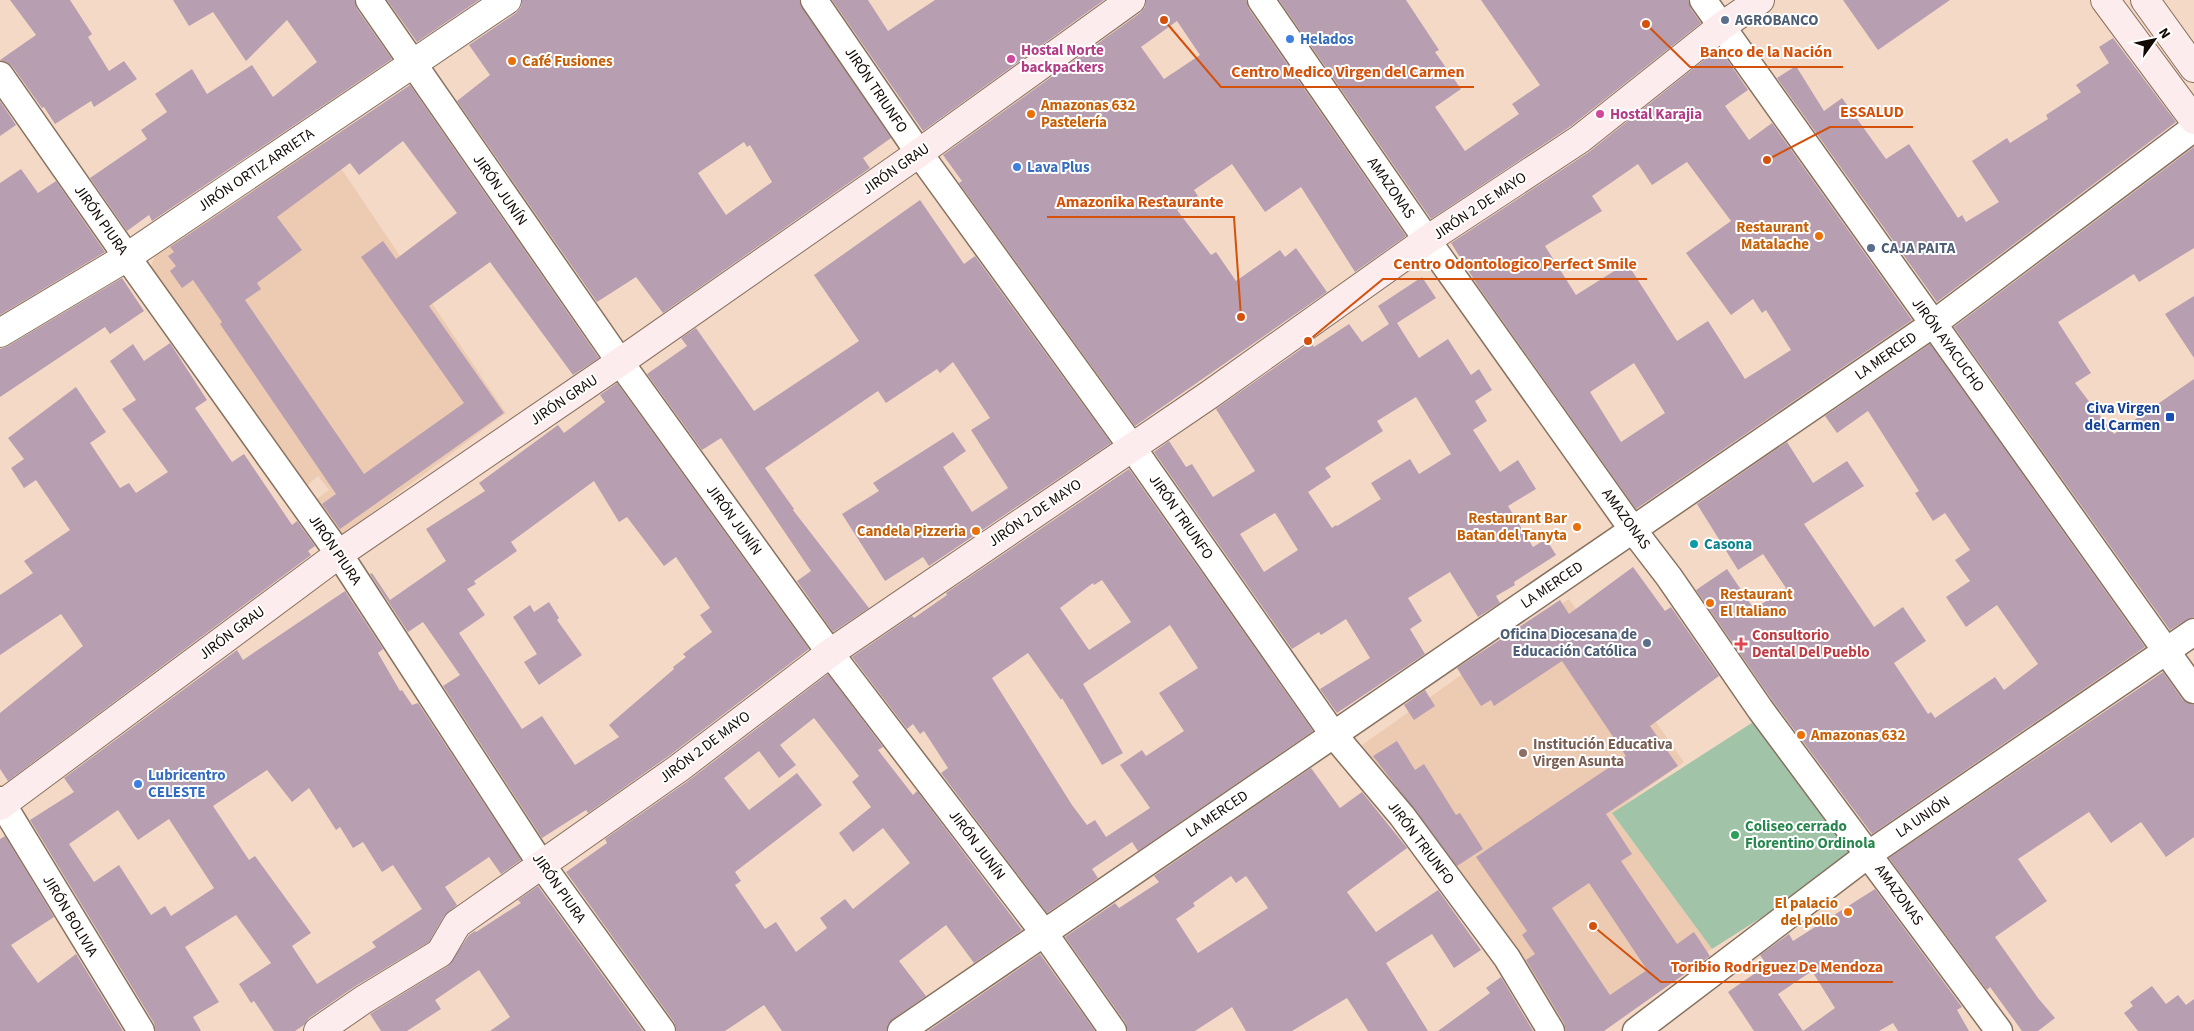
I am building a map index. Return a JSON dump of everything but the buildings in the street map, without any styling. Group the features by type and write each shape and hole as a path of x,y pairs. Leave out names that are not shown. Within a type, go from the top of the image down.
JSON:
{"main road":[{"name":"JIRÓN GRAU","path":"1,804 339,554 620,362 919,153 1131,0"},
{"name":"JIRÓN 2 DE MAYO","path":"318,1031 363,1000 440,953 457,924 679,768 830,653 1132,447 1427,240 1580,139 1722,26 1760,0"},
{"path":"2106,0 2194,120"},
{"path":"2145,0 2194,68"}],"street":[{"name":"JIRÓN JUNÍN","path":"369,0 620,362 830,653 1044,933 1113,1031"},
{"name":"JIRÓN ORTIZ ARRIETA","path":"0,333 126,257 413,66 424,56 507,0"},
{"name":"JIRÓN TRIUNFO","path":"814,0 919,153 1132,447 1333,734 1402,816 1496,942 1551,1031"},
{"name":"AMAZONAS","path":"1261,0 1427,240 1760,709 1999,1031"},
{"name":"JIRÓN AYACUCHO","path":"1703,0 2194,690"},
{"name":"JIRÓN PIURA","path":"0,75 126,257 339,554 541,864 662,1031"},
{"name":"LA MERCED","path":"901,1031 1933,324 2194,128"},
{"name":"LA UNIÓN","path":"1636,1031 1869,854 2194,632"},
{"name":"JIRÓN BOLIVIA","path":"1,804 141,1031"}],"shaded area":[{"path":"317,142 324,143 506,413 341,536 313,513 318,498 329,490 318,476 308,485 296,481 150,270 158,245"},
{"name":"Institución Educativa Virgen Asunta","path":"1569,599 1684,762 1612,813 1712,949 1594,1031 1568,1031 1362,745"}],"green space":[{"name":"Coliseo cerrado Florentino Ordinola","path":"1761,717 1857,857 1712,949 1612,813"}],"place":[{"name":"Centro Medico Virgen del Carmen","path":"1164,20"},
{"name":"AGROBANCO","path":"1725,20"},
{"name":"Banco de la Nación","path":"1646,24"},
{"name":"Helados","path":"1290,39"},
{"name":"Hostal Norte backpackers","path":"1011,59"},
{"name":"Café Fusiones","path":"512,61"},
{"name":"Amazonas 632 Pastelería","path":"1031,114"},
{"name":"Hostal Karajia","path":"1600,114"},
{"name":"ESSALUD","path":"1767,160"},
{"name":"Lava Plus","path":"1017,167"},
{"name":"Restaurant Matalache","path":"1819,236"},
{"name":"CAJA PAITA","path":"1871,248"},
{"name":"Amazonika Restaurante","path":"1241,317"},
{"name":"Centro Odontologico Perfect Smile","path":"1308,341"},
{"name":"Civa Virgen del Carmen","path":"2170,417"},
{"name":"Restaurant Bar Batan del Tanyta","path":"1577,527"},
{"name":"Candela Pizzeria","path":"976,531"},
{"name":"Casona","path":"1694,544"},
{"name":"Restaurant El Italiano","path":"1710,603"},
{"name":"Oficina Diocesana de Educación Católica","path":"1647,643"},
{"name":"Consultorio Dental Del Pueblo","path":"1741,644"},
{"name":"Amazonas 632","path":"1801,735"},
{"name":"Institución Educativa Virgen Asunta","path":"1523,753"},
{"name":"Lubricentro CELESTE","path":"138,784"},
{"name":"Coliseo cerrado Florentino Ordinola","path":"1735,835"},
{"name":"El palacio del pollo","path":"1848,912"},
{"name":"Toribio Rodriguez De Mendoza","path":"1593,926"}]}
